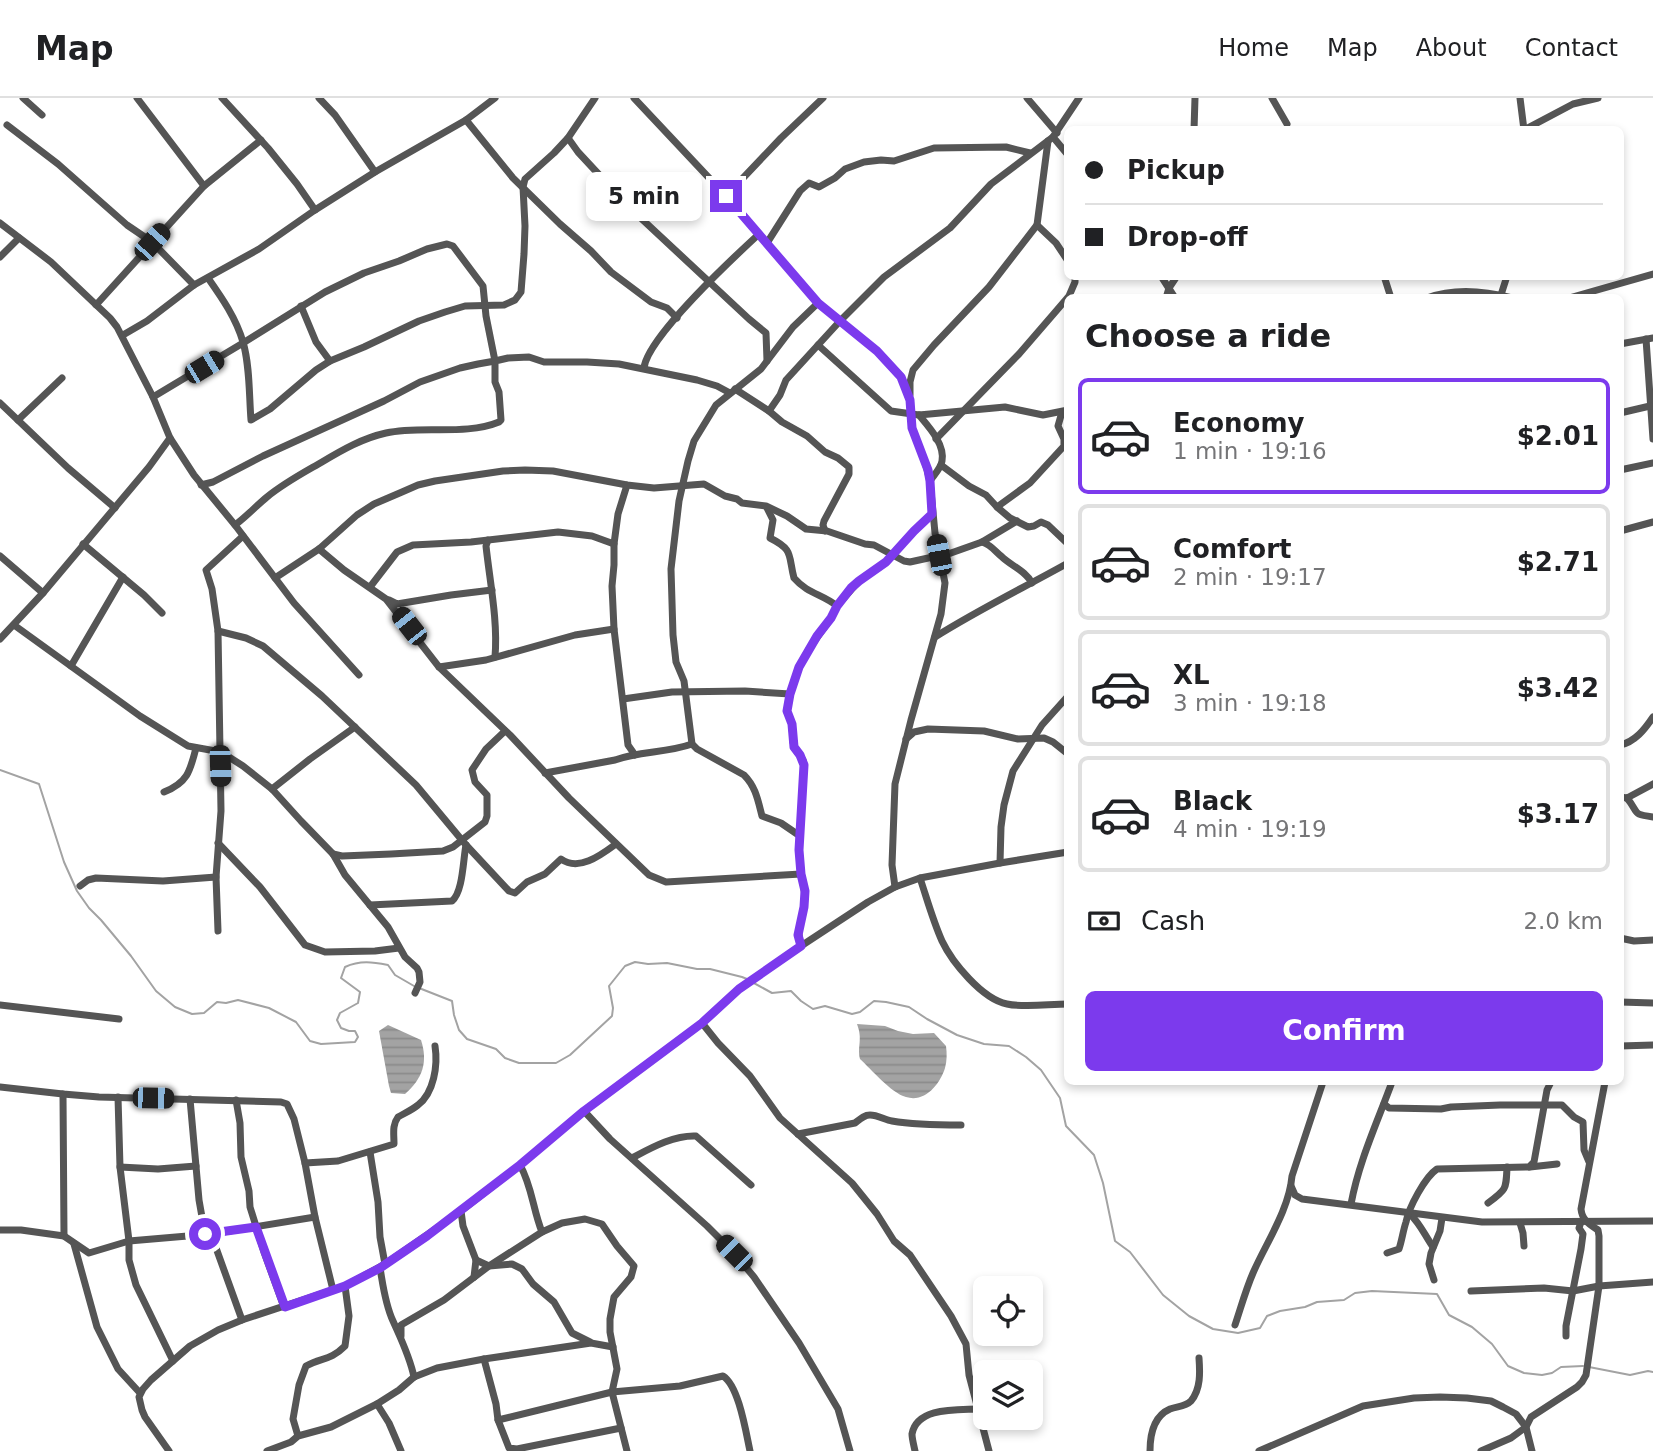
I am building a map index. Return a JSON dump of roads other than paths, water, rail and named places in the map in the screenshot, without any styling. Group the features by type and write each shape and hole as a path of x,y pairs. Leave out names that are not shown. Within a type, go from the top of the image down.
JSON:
{"street":[{"path":"23,98 43,115"},
{"path":"137,98 204,186"},
{"path":"222,98 261,140 315,211"},
{"path":"319,98 335,115 375,172"},
{"path":"123,335 147,321 194,285 259,249 375,172 466,120 495,98"},
{"path":"208,278 229,310 243,343 251,420 271,409 330,361 445,312 465,306 504,305 515,300 520,292 525,179 568,138 595,98"},
{"path":"634,98 726,196 818,303 877,351 901,377 915,414 936,439 942,454 941,465 930,481"},
{"path":"808,98 816,105"},
{"path":"726,196 823,98"},
{"path":"1027,98 1064,150"},
{"path":"768,411 780,395 786,380 884,276 950,228 992,184 1053,137 1079,98"},
{"path":"1194,126 1195,98"},
{"path":"1272,98 1287,124"},
{"path":"1520,98 1524,126"},
{"path":"1531,126 1575,101 1598,98"},
{"path":"466,120 513,178 611,272 651,302 667,308 677,318"},
{"path":"7,125 58,164 127,225 152,242 194,285"},
{"path":"910,400 913,370 989,287 1037,225 1053,137"},
{"path":"568,138 630,208 766,333 768,362"},
{"path":"96,304 204,186 261,140"},
{"path":"767,243 800,191 809,183 819,187 845,169 864,162 894,161 934,148 948,147 1006,147 1030,153"},
{"path":"0,223 51,262 110,318 123,335 170,438 183,460 294,603 359,675"},
{"path":"1037,225 1064,255"},
{"path":"644,368 651,351 677,318 709,281 759,234"},
{"path":"0,257 19,238"},
{"path":"153,397 325,292 364,273 427,249 447,244 453,246 483,286 495,361 495,382 499,392 499,422 478,427 385,433 366,440 342,450 299,475 266,498 235,525"},
{"path":"1583,294 1653,274"},
{"path":"1164,280 1173,294"},
{"path":"1167,294 1174,280"},
{"path":"1444,294 1457,291 1483,294"},
{"path":"936,439 1019,354 1064,302"},
{"path":"800,836 781,823 762,816 755,790 744,775 692,744 684,681 676,662 671,569 678,501 694,441 710,412 768,362 793,327 818,303"},
{"path":"301,306 316,342 330,361"},
{"path":"1624,343 1649,339 1653,439"},
{"path":"818,345 891,411 915,414 1005,407 1042,415 1064,411"},
{"path":"201,485 213,482 420,382 460,369 508,358 529,357 544,362 595,362 644,368 733,391 768,411 849,467 849,474 824,521 825,531"},
{"path":"18,420 62,378"},
{"path":"0,403 68,468 115,508"},
{"path":"1624,412 1650,406"},
{"path":"1064,413 1058,426 1064,439"},
{"path":"895,887 892,865 895,784 945,593 932,514 930,481 912,428 915,414"},
{"path":"0,639 115,508 170,438"},
{"path":"997,507 1030,483 1064,446"},
{"path":"1624,469 1653,463"},
{"path":"941,465 986,495 997,507 1017,521 1031,527 1042,522 1064,540"},
{"path":"275,578 319,550 357,515 374,504 418,485 503,471 553,471 654,488 704,484 745,505 767,506 806,529 825,531 874,545 910,562 951,553 982,541 1017,521"},
{"path":"627,485 618,514 612,586 614,629 628,745 635,755"},
{"path":"767,506 773,520 769,538 785,546 792,560 794,578 812,593 837,606"},
{"path":"801,946 798,935 805,891 799,850 804,765 793,742 792,724 787,711 790,694 804,658 837,606 859,581 878,569 932,514"},
{"path":"1624,530 1653,522"},
{"path":"370,587 397,552 413,545 558,532 592,536 614,544"},
{"path":"218,931 216,877 221,811 218,631 212,589 206,570 243,536"},
{"path":"488,540 486,546 496,638 495,657"},
{"path":"982,541 991,545 1032,583"},
{"path":"83,544 162,613"},
{"path":"319,550 386,599 397,604 492,590"},
{"path":"0,556 43,593"},
{"path":"935,638 968,616 1064,565"},
{"path":"71,666 123,577"},
{"path":"386,599 439,667 649,875 666,882 801,874"},
{"path":"14,625 183,744 220,752 272,789 332,854 345,875 388,927 405,957 417,968 420,982 415,993"},
{"path":"439,667 495,657 575,635 614,629"},
{"path":"218,631 253,640 263,646 322,696 416,785 464,843 509,891 515,893 527,882 545,874 561,859 568,863 589,862 615,844"},
{"path":"623,699 672,692 745,691 790,694"},
{"path":"1000,863 1006,792 1017,763 1033,738 1064,701"},
{"path":"1624,744 1640,734 1653,717"},
{"path":"272,789 355,727"},
{"path":"906,739 915,732 928,729 984,731 1018,739 1047,739 1064,751"},
{"path":"332,854 391,855 443,851 464,843 485,822 487,816 487,795 475,782 472,770 486,749 505,731"},
{"path":"545,773 692,744"},
{"path":"164,792 178,786 185,779 195,748"},
{"path":"1653,784 1624,797 1637,814 1653,817"},
{"path":"218,843 260,887 306,946 325,952 399,948"},
{"path":"370,905 452,901 460,888 464,843"},
{"path":"169,1451 139,1401 141,1393 151,1380 190,1346 242,1320 345,1286 382,1266 461,1211 584,1111 702,1023 739,989 860,907 895,887 920,878 1064,853"},
{"path":"80,886 96,878 163,881 216,877"},
{"path":"920,878 946,949 975,985 1006,1004 1064,1004"},
{"path":"1624,939 1653,940"},
{"path":"1624,1002 1653,1003"},
{"path":"0,1005 119,1019"},
{"path":"702,1023 750,1076 780,1118 852,1183 883,1221 894,1241 910,1255 951,1316 966,1344 973,1392"},
{"path":"1624,1046 1653,1045"},
{"path":"305,1163 338,1161 394,1144 394,1126 398,1117 419,1105 427,1095 436,1068 435,1046"},
{"path":"1235,1325 1253,1273 1291,1186 1322,1085"},
{"path":"1351,1204 1355,1180 1391,1085"},
{"path":"1529,1167 1534,1163 1550,1085"},
{"path":"1566,1336 1583,1234 1579,1228 1583,1222 1581,1209 1604,1085"},
{"path":"0,1087 63,1094 287,1104 294,1119 305,1163 333,1290"},
{"path":"63,1094 64,1236"},
{"path":"118,1097 120,1167 129,1260 136,1285 173,1361"},
{"path":"190,1099 196,1166 208,1234 242,1320"},
{"path":"236,1100 240,1124 239,1146 256,1227 285,1307"},
{"path":"1384,1104 1389,1108 1441,1109 1562,1105 1583,1122 1584,1150 1589,1163"},
{"path":"584,1111 610,1139 734,1253 754,1277 799,1343 838,1409 850,1451"},
{"path":"798,1134 855,1123 863,1117 873,1115 920,1125 961,1125"},
{"path":"632,1158 659,1145 689,1135 696,1136 751,1185"},
{"path":"370,1152 378,1202 384,1292 414,1377"},
{"path":"1387,1253 1399,1249 1409,1213 1424,1182 1430,1173 1437,1169 1557,1164"},
{"path":"520,1165 531,1190 531,1199 542,1232"},
{"path":"120,1167 158,1169 196,1166"},
{"path":"1488,1203 1507,1185 1507,1167"},
{"path":"1291,1186 1302,1199 1482,1222 1653,1221"},
{"path":"461,1211 463,1226 476,1260 474,1277"},
{"path":"1409,1213 1421,1225 1433,1247"},
{"path":"0,1230 64,1236 89,1253 129,1241 208,1234 315,1217"},
{"path":"1434,1280 1429,1264 1442,1218"},
{"path":"401,1325 444,1300 489,1266 542,1232 571,1221 585,1219 598,1222 634,1266 633,1273 611,1305 610,1332 617,1369 612,1392 627,1451"},
{"path":"1481,1451 1511,1438 1526,1427 1531,1417 1582,1382 1587,1367 1599,1286 1598,1230 1583,1222"},
{"path":"1520,1223 1524,1246"},
{"path":"74,1244 97,1327 118,1369 141,1393"},
{"path":"476,1260 489,1266 512,1264 522,1269 533,1284 554,1302 572,1333 579,1338 613,1347"},
{"path":"1471,1291 1544,1288 1573,1291 1653,1282"},
{"path":"298,1436 293,1419 306,1366 312,1362 327,1360 345,1346 349,1316 345,1286"},
{"path":"392,1320 401,1325"},
{"path":"401,1325 401,1336"},
{"path":"267,1451 298,1436 331,1427 377,1404 414,1377 437,1368 591,1342"},
{"path":"1150,1451 1153,1427 1158,1418 1169,1409 1191,1401 1197,1390 1199,1358"},
{"path":"484,1359 498,1420 509,1448 517,1449 621,1428"},
{"path":"498,1420 612,1392 680,1386 723,1376 729,1380 734,1393 750,1451"},
{"path":"1259,1451 1363,1406 1414,1398 1491,1401 1516,1414 1526,1427 1532,1451"},
{"path":"377,1404 401,1451"},
{"path":"915,1451 912,1435 917,1424 926,1415 949,1410 973,1409"},
{"path":"983,1430 989,1451"},
{"path":"549,1443 554,1451"}],"waterway":[{"path":"0,770 39,784 64,862 77,891 156,991 175,1007 192,1014 204,1013 217,1002 238,1000 269,1008 296,1022 310,1041 321,1044 355,1042 358,1037 355,1031 341,1028 337,1020 340,1013 358,1003 360,992 341,978 345,967 366,962 388,965 395,975 414,986"},
{"path":"419,988 452,1001 459,1030 467,1039 496,1049 505,1058 519,1063 556,1063 570,1055 612,1016 609,986 625,966 635,962 667,963 710,969 747,979"},
{"path":"752,982 772,993 791,991 813,1009 825,1006 852,1014 860,1012 874,1001 909,1007 957,1035 984,1044 1009,1046 1026,1057 1041,1070 1060,1098 1066,1126 1094,1155 1103,1183 1115,1241 1130,1252 1163,1295 1189,1316 1213,1329 1238,1333 1260,1328 1267,1316 1280,1311 1317,1302 1344,1300 1355,1293 1372,1291 1437,1294 1449,1315 1472,1327 1492,1344 1508,1366 1524,1373 1542,1375 1561,1367 1583,1366"},
{"path":"1589,1367 1630,1375 1653,1372"}]}
